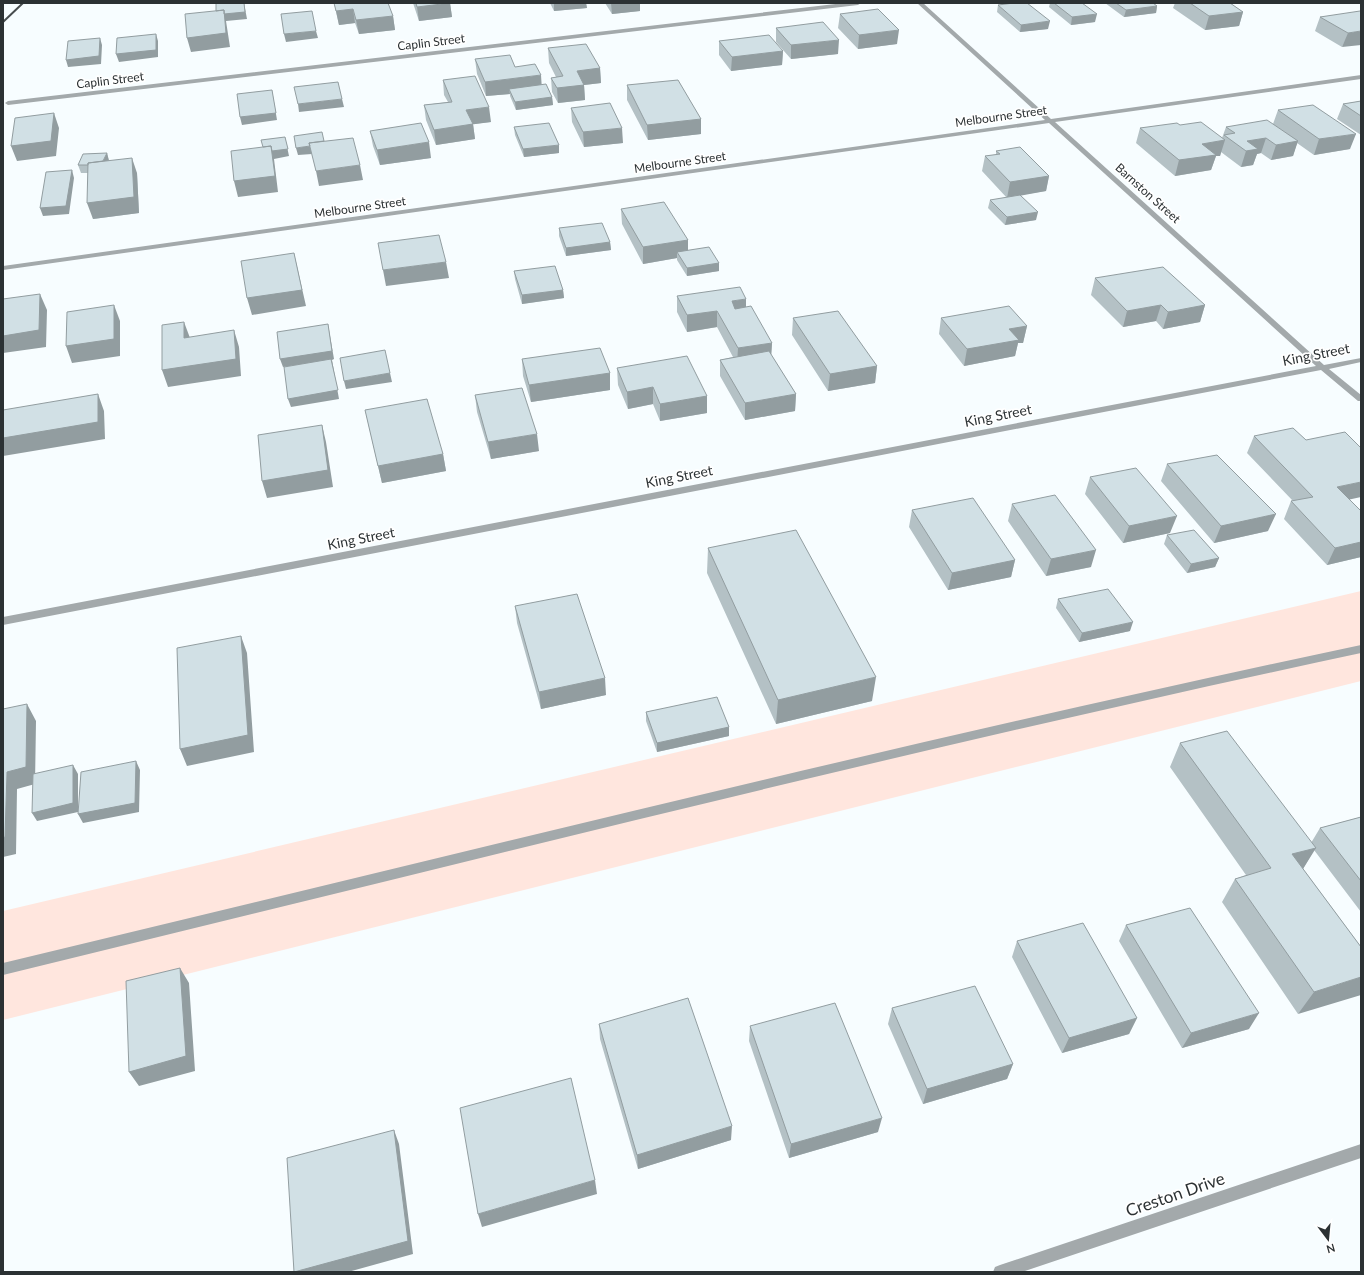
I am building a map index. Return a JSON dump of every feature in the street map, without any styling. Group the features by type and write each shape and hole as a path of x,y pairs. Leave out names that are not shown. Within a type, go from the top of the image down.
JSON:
{"street":[{"name":"Caplin Street","path":"8,103 858,3"},
{"name":"Barnston Street","path":"920,3 1322,367 1361,399"},
{"name":"Melbourne Street","path":"3,268 1361,77"},
{"name":"King Street","path":"3,621 1361,360"},
{"path":"3,968 984,732 1182,687 1361,650"},
{"name":"Creston Drive","path":"1000,1272 1361,1151"}],"shaded area":[{"path":"1361,591 1361,681 3,1020 3,911"}],"building":[{"path":"216,3 244,3 245,12 224,14 224,10 216,11"},
{"path":"334,3 388,3 393,16 356,20 353,9 336,11"},
{"path":"416,3 450,3 417,7"},
{"path":"1027,3 1050,21 1021,25 998,5"},
{"path":"1054,3 1082,3 1097,14 1072,17"},
{"path":"1116,3 1153,3 1157,6 1126,10"},
{"path":"1190,3 1230,3 1243,12 1209,16"},
{"path":"878,9 899,30 859,35 840,14"},
{"path":"224,10 226,33 187,38 185,14"},
{"path":"312,11 316,31 284,34 281,14"},
{"path":"1360,11 1361,31 1348,33 1320,17"},
{"path":"823,22 839,40 791,45 776,28"},
{"path":"156,34 156,50 116,54 117,38"},
{"path":"769,35 783,51 732,57 719,41"},
{"path":"100,38 99,56 66,60 68,41"},
{"path":"586,44 600,68 577,71 584,85 557,88 551,78 563,76 548,48"},
{"path":"510,55 515,67 535,64 541,75 485,82 475,59"},
{"path":"475,76 489,107 466,110 473,124 434,130 424,105 452,102 443,80"},
{"path":"678,80 701,119 647,125 627,85"},
{"path":"338,82 342,99 298,104 294,87"},
{"path":"546,84 552,97 515,102 509,89"},
{"path":"272,90 276,113 240,117 237,94"},
{"path":"1361,101 1361,116 1343,104"},
{"path":"610,103 622,128 583,132 571,108"},
{"path":"1313,105 1356,134 1319,139 1278,110"},
{"path":"54,113 51,141 11,146 15,118"},
{"path":"1267,120 1298,141 1276,145 1266,138 1247,141 1258,149 1246,151 1224,135 1235,133 1226,127"},
{"path":"1201,122 1225,140 1202,144 1216,155 1179,160 1140,128 1177,123 1180,125"},
{"path":"421,123 429,142 377,150 370,131"},
{"path":"549,123 559,145 523,149 514,127"},
{"path":"322,132 324,141 309,143 310,146 296,148 294,136"},
{"path":"285,137 288,149 272,151 271,146 263,147 261,140"},
{"path":"353,138 360,165 316,171 309,143"},
{"path":"271,146 275,176 234,181 231,151"},
{"path":"1020,147 1049,176 1010,182 985,156 1000,154 996,151"},
{"path":"107,153 103,161 88,163 88,165 78,165 83,154"},
{"path":"132,158 134,197 87,203 88,163"},
{"path":"72,170 66,206 40,208 46,172"},
{"path":"1020,195 1038,212 1007,217 990,200"},
{"path":"664,202 688,240 643,247 621,209"},
{"path":"602,223 610,242 566,248 559,228"},
{"path":"439,235 446,262 383,270 378,243"},
{"path":"709,247 719,263 687,268 677,252"},
{"path":"294,253 302,290 247,298 241,261"},
{"path":"555,266 563,290 522,295 514,271"},
{"path":"1163,267 1205,305 1168,312 1161,305 1127,311 1095,278"},
{"path":"740,287 746,299 732,301 735,309 751,306 772,343 738,348 717,311 687,315 677,296"},
{"path":"40,294 39,330 3,336 3,299"},
{"path":"114,305 114,339 66,346 67,312"},
{"path":"1009,306 1027,326 1009,329 1019,340 967,349 941,318"},
{"path":"838,311 877,366 830,374 793,318"},
{"path":"184,322 184,338 234,330 236,359 162,370 162,325"},
{"path":"328,324 332,351 280,359 277,332"},
{"path":"600,348 610,373 529,385 522,359"},
{"path":"385,350 390,373 344,381 340,358"},
{"path":"769,351 796,394 745,403 720,360"},
{"path":"687,356 707,396 660,404 653,387 627,392 617,368"},
{"path":"331,359 338,390 288,399 284,367"},
{"path":"522,388 537,434 488,442 475,395"},
{"path":"98,394 98,422 3,438 3,410"},
{"path":"427,399 443,454 378,466 365,410"},
{"path":"322,425 328,470 262,481 258,435"},
{"path":"1293,428 1306,440 1345,432 1361,448 1361,482 1337,487 1361,511 1361,542 1335,548 1291,501 1313,497 1254,436"},
{"path":"1217,455 1276,514 1221,526 1167,464"},
{"path":"1136,468 1177,516 1129,526 1090,477"},
{"path":"1055,495 1096,550 1051,559 1012,504"},
{"path":"973,498 1015,560 952,573 912,510"},
{"path":"796,530 876,677 778,700 708,548"},
{"path":"1194,530 1219,558 1191,564 1167,535"},
{"path":"1108,589 1133,622 1082,633 1058,599"},
{"path":"577,594 605,678 539,692 515,606"},
{"path":"241,636 248,735 180,749 177,648"},
{"path":"717,697 729,727 657,743 646,712"},
{"path":"27,704 26,767 7,772 5,837 3,838 3,709"},
{"path":"1227,731 1316,848 1292,854 1361,947 1361,977 1314,992 1235,879 1271,868 1180,743"},
{"path":"136,761 135,803 78,814 81,772"},
{"path":"73,765 73,803 32,813 33,774"},
{"path":"1361,817 1361,881 1320,828"},
{"path":"1190,908 1259,1013 1191,1033 1126,925"},
{"path":"1083,923 1137,1018 1069,1038 1017,941"},
{"path":"180,968 186,1056 129,1072 126,981"},
{"path":"975,986 1013,1064 927,1089 892,1008"},
{"path":"688,998 732,1126 637,1155 599,1024"},
{"path":"835,1003 882,1118 791,1144 750,1026"},
{"path":"571,1078 595,1180 478,1214 460,1108"},
{"path":"394,1130 408,1241 294,1272 287,1158"}],"railway":[{"path":"3,22 23,3"}]}
